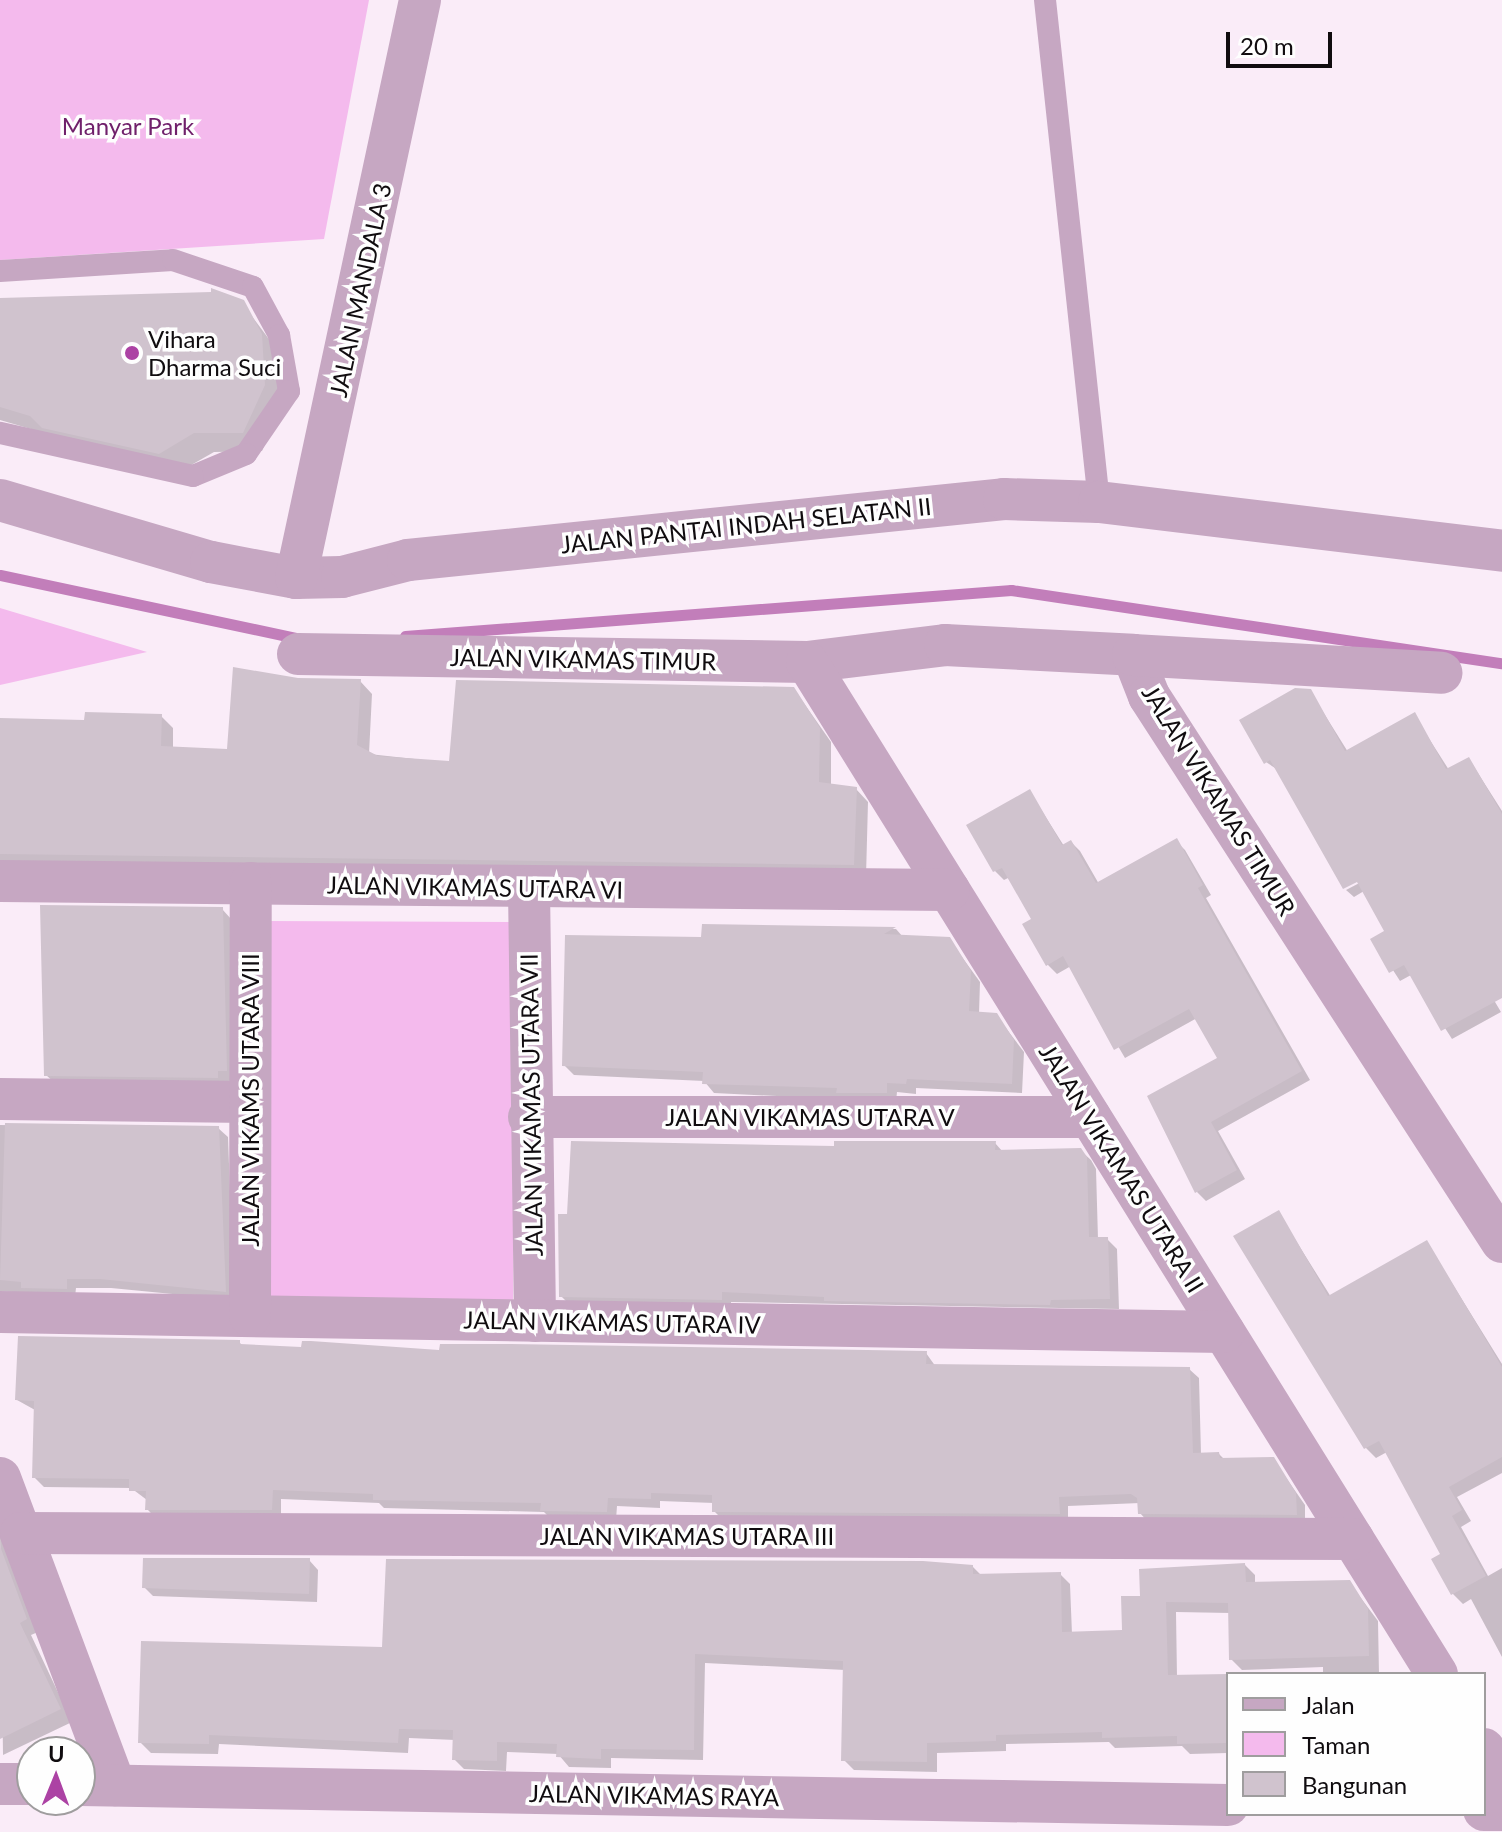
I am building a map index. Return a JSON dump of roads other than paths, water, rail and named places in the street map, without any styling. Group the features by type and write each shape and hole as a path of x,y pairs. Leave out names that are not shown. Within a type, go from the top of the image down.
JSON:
{"street":[{"name":"JALAN MANDALA 3","path":"296,578 420,0"},
{"name":"JALAN PANTAI INDAH SELATAN II","path":"0,500 211,562 296,578 342,577 408,560 962,502 1099,502 1502,551"},
{"name":"JALAN VIKAMAS TIMUR","path":"298,654 807,662 945,645 1133,655 1149,696 1502,1242"},
{"path":"1133,655 1441,673"},
{"name":"JALAN VIKAMAS UTARA II","path":"807,662 1436,1672"},
{"name":"JALAN VIKAMAS UTARA VI","path":"0,881 529,889 949,890"},
{"name":"JALAN VIKAMS UTARA VIII","path":"250,1316 251,883"},
{"name":"JALAN VIKAMAS UTARA VII","path":"529,889 529,1117 535,1321"},
{"path":"0,1099 249,1102"},
{"name":"JALAN VIKAMAS UTARA V","path":"529,1117 1090,1117"},
{"name":"JALAN VIKAMAS UTARA IV","path":"0,1312 1224,1332"},
{"path":"0,1478 21,1533 97,1785"},
{"name":"JALAN VIKAMAS UTARA III","path":"21,1533 1353,1539"},
{"path":"1486,1752 1502,1778"},
{"name":"JALAN VIKAMAS RAYA","path":"97,1785 1226,1805"}],"lane":[{"path":"1045,0 1099,502"},
{"path":"0,271 173,260 253,287 279,335 289,391 246,454 193,476 0,433"}],"waterway":[{"path":"0,575 301,639"},
{"path":"405,636 1011,590 1502,663"}],"place":[{"name":"Vihara Dharma Suci","path":"132,353"}],"park label":[{"name":"Manyar Park","path":"128,126"}]}
